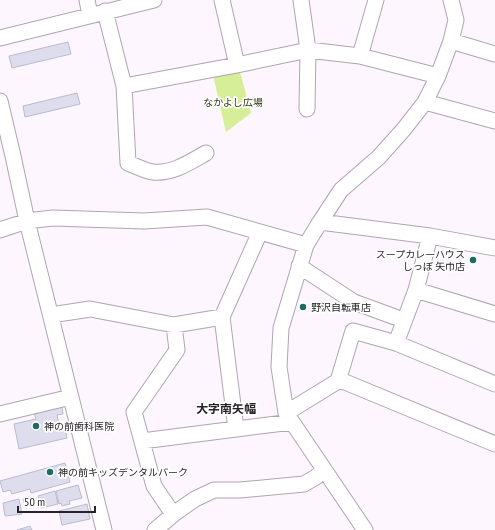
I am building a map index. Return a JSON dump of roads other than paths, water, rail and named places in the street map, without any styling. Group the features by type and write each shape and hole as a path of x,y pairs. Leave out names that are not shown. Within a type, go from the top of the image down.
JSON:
{"street":[{"path":"87,0 98,13 124,86 128,163 152,172 172,170 186,165 206,153"},
{"path":"0,38 154,0"},
{"path":"222,0 237,65"},
{"path":"301,0 308,50 307,109"},
{"path":"360,56 376,0"},
{"path":"365,530 289,418 279,367 281,328 306,245 320,222 342,190 378,157 404,129 425,102 438,76 451,41 456,20 451,0"},
{"path":"451,41 495,54"},
{"path":"124,86 308,50 360,56 438,76"},
{"path":"0,101 27,221 104,530"},
{"path":"425,102 495,121"},
{"path":"0,230 27,221 53,218 144,221 207,217 306,245"},
{"path":"320,222 430,236 495,248"},
{"path":"236,429 222,317 260,232"},
{"path":"396,343 416,290 430,236"},
{"path":"299,266 354,302 395,317"},
{"path":"416,290 495,314"},
{"path":"51,315 90,309 174,325 222,317"},
{"path":"174,325 177,350 134,412 154,486 174,514"},
{"path":"142,441 236,429 289,418 338,381 353,331 396,343 495,384"},
{"path":"338,381 345,382 495,444"},
{"path":"0,414 70,397"},
{"path":"155,530 195,499 214,490 240,490 304,484 316,478 324,469"}],"place":[{"name":"スープカレーハウス しっぽ 矢巾店","path":"473,260"},
{"name":"野沢自転車店","path":"303,307"},
{"name":"神の前歯科医院","path":"36,426"},
{"name":"神の前キッズデンタルパーク","path":"50,472"}],"district":[{"name":"大字南矢幅","path":"226,408"}],"park label":[{"name":"なかよし広場","path":"233,102"}]}
